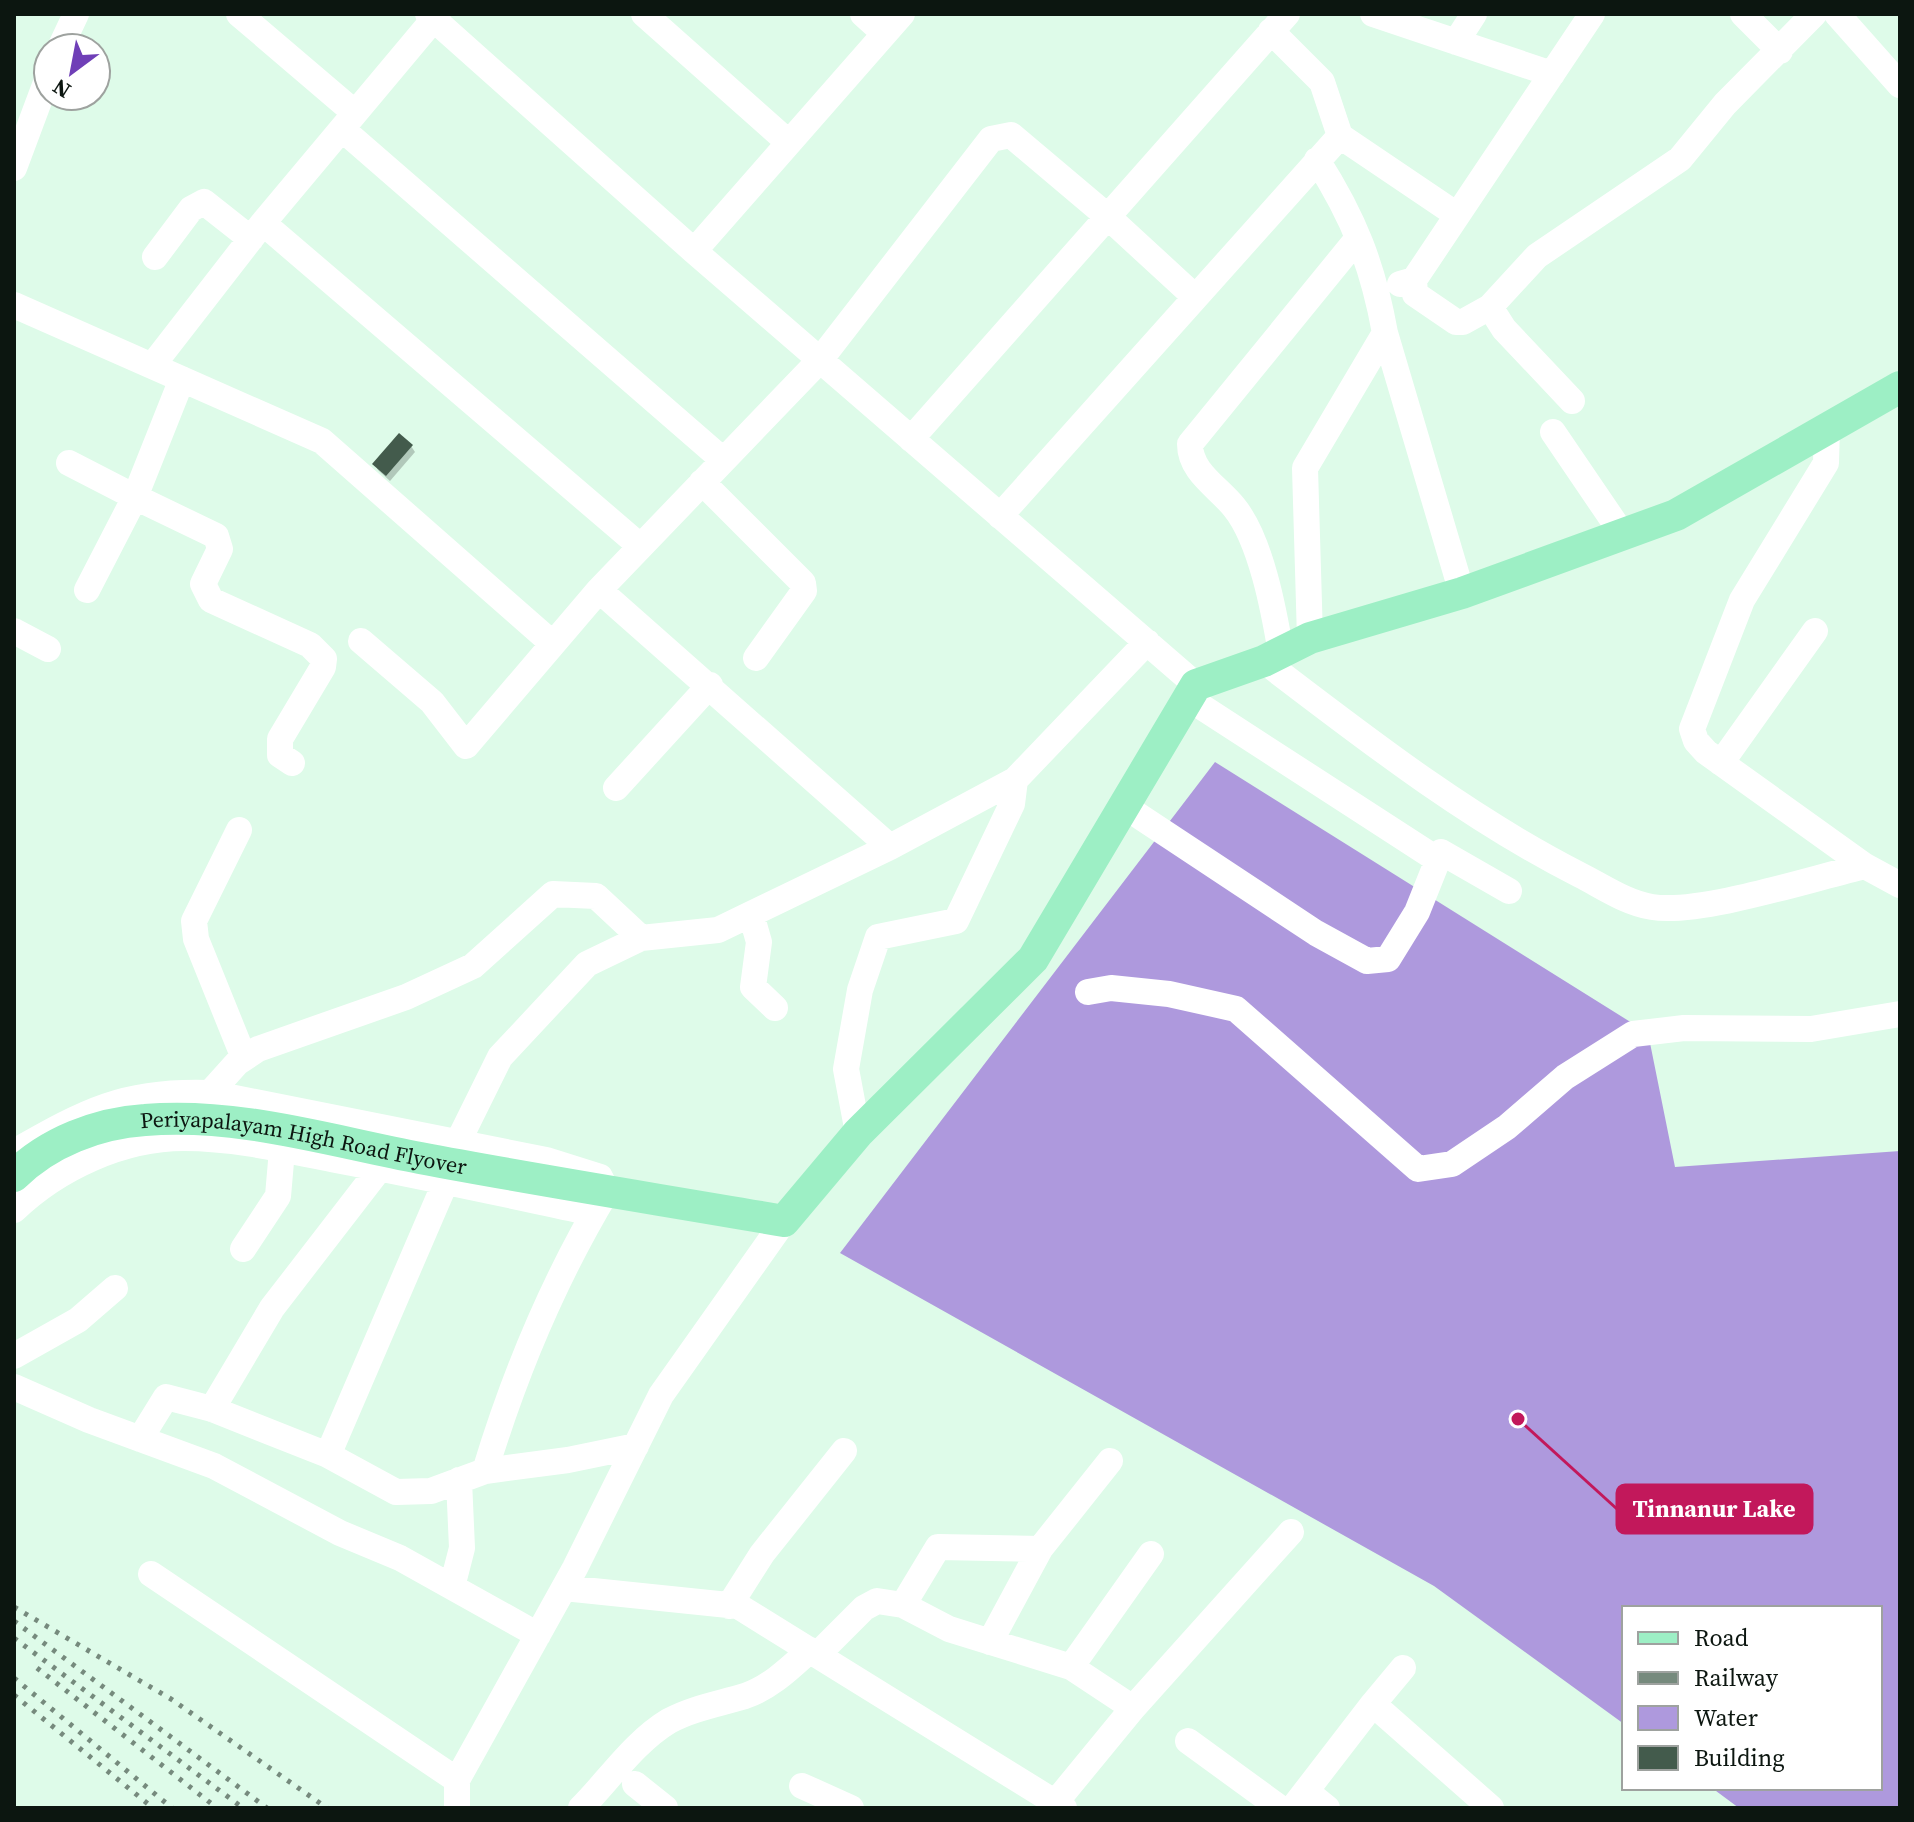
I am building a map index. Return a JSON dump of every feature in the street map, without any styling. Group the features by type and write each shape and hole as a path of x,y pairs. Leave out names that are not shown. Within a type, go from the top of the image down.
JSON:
{"main road":[{"path":"784,1221 858,1133 1033,959 1192,691 1310,638 1462,593 1676,515 1900,387"},
{"name":"Periyapalayam High Road Flyover","path":"14,1176 61,1142 104,1125 145,1119 214,1118 561,1185 600,1202 784,1221"}],"street":[{"path":"239,14 348,121 723,460"},
{"path":"644,14 788,142"},
{"path":"694,251 893,23 863,14"},
{"path":"1373,14 1552,74"},
{"path":"1456,42 1474,14"},
{"path":"1743,14 1780,51"},
{"path":"1580,18 1552,74 1414,280 1415,294 1456,322 1463,322 1490,307 1537,256 1680,159 1725,104 1814,14"},
{"path":"1837,14 1900,85"},
{"path":"152,366 257,231 434,16 694,251 1147,642 1192,691 1438,860"},
{"path":"911,439 1279,23 1322,82 1340,136 1457,215"},
{"path":"16,154 33,112"},
{"path":"361,641 432,702 466,746 599,590 820,360 991,139 999,135 1011,135 1107,216 1195,297"},
{"path":"1000,516 1340,136"},
{"path":"1317,160 1348,210 1377,291 1385,333 1462,593"},
{"path":"155,257 191,209 204,202 257,231 640,546"},
{"path":"1358,238 1190,444 1190,456 1197,468 1235,508 1249,533 1274,613 1272,657 1409,771 1526,848 1624,898 1650,907 1674,908 1728,899 1865,866"},
{"path":"1377,291 1414,280"},
{"path":"14,305 322,441 553,644"},
{"path":"1490,307 1504,329 1572,401"},
{"path":"1310,638 1305,468 1385,333"},
{"path":"87,590 135,497 182,379"},
{"path":"1827,428 1826,463 1746,593 1692,729 1696,741 1721,763 1865,866 1900,885"},
{"path":"1553,432 1623,535"},
{"path":"69,463 216,536 220,549 203,584 211,600 310,645 324,659 323,667 280,739 280,755 292,763"},
{"path":"702,482 803,583 804,591 756,658"},
{"path":"599,590 890,847"},
{"path":"14,631 48,649"},
{"path":"1721,763 1815,631"},
{"path":"458,1142 500,1057 587,964 641,938 718,930 890,847 1015,780 1147,642"},
{"path":"616,788 710,685"},
{"path":"858,1133 846,1069 860,990 878,937 956,921 1012,804 1015,780"},
{"path":"1124,806 1316,933 1367,961 1388,959 1417,912 1441,852 1509,891"},
{"path":"239,830 194,921 196,939 244,1058"},
{"path":"210,1093 244,1058 258,1049 406,997 473,966 553,894 596,896 641,938"},
{"path":"751,914 759,942 753,987 775,1008"},
{"path":"1088,992 1111,988 1140,991 1236,1009 1418,1169 1452,1164 1507,1127 1565,1077 1633,1034 1684,1028 1811,1029 1900,1014"},
{"path":"14,1152 88,1110 163,1091 210,1093 546,1160 600,1177 600,1202 530,1340 485,1471"},
{"path":"14,1210 38,1187 78,1164 127,1146 183,1138 282,1150 446,1181 600,1202"},
{"path":"243,1249 278,1196 282,1150"},
{"path":"212,1409 272,1308 380,1168"},
{"path":"328,1455 446,1181"},
{"path":"457,1808 457,1780 564,1588 661,1395 784,1221"},
{"path":"14,1356 78,1320 115,1288"},
{"path":"14,1387 214,1466 340,1533 400,1558 538,1635"},
{"path":"140,1439 166,1397 212,1409 328,1455 396,1492 431,1491 485,1471 568,1460 636,1446"},
{"path":"729,1606 762,1554 844,1451"},
{"path":"990,1642 1040,1549 1110,1461"},
{"path":"452,1587 462,1548 459,1480"},
{"path":"564,1588 738,1606 1060,1806 1133,1708 1291,1532"},
{"path":"903,1605 938,1547 1040,1549"},
{"path":"1071,1667 1151,1554"},
{"path":"151,1574 457,1780"},
{"path":"581,1808 647,1737 666,1723 688,1711 775,1681 864,1608 877,1601 903,1605 949,1629 1071,1667 1133,1708"},
{"path":"1327,1808 1299,1799 1403,1668"},
{"path":"1373,1704 1491,1808"},
{"path":"1188,1741 1280,1808"},
{"path":"635,1784 665,1808"},
{"path":"802,1786 851,1808"}],"water":[{"path":"1215,762 1648,1033 1675,1167 1900,1151 1900,1808 1739,1808 1715,1790 1882,1790 1882,1606 1622,1606 1622,1723 1434,1586 840,1253"}],"building":[{"path":"399,433 413,445 386,476 372,464"}],"railway":[{"path":"14,1607 171,1699 327,1808"},
{"path":"14,1621 267,1808"},
{"path":"14,1638 243,1808"},
{"path":"37,1668 217,1808"},
{"path":"14,1678 172,1808"},
{"path":"14,1695 153,1808"}],"place":[{"name":"Tinnanur Lake","path":"1518,1419"}]}
